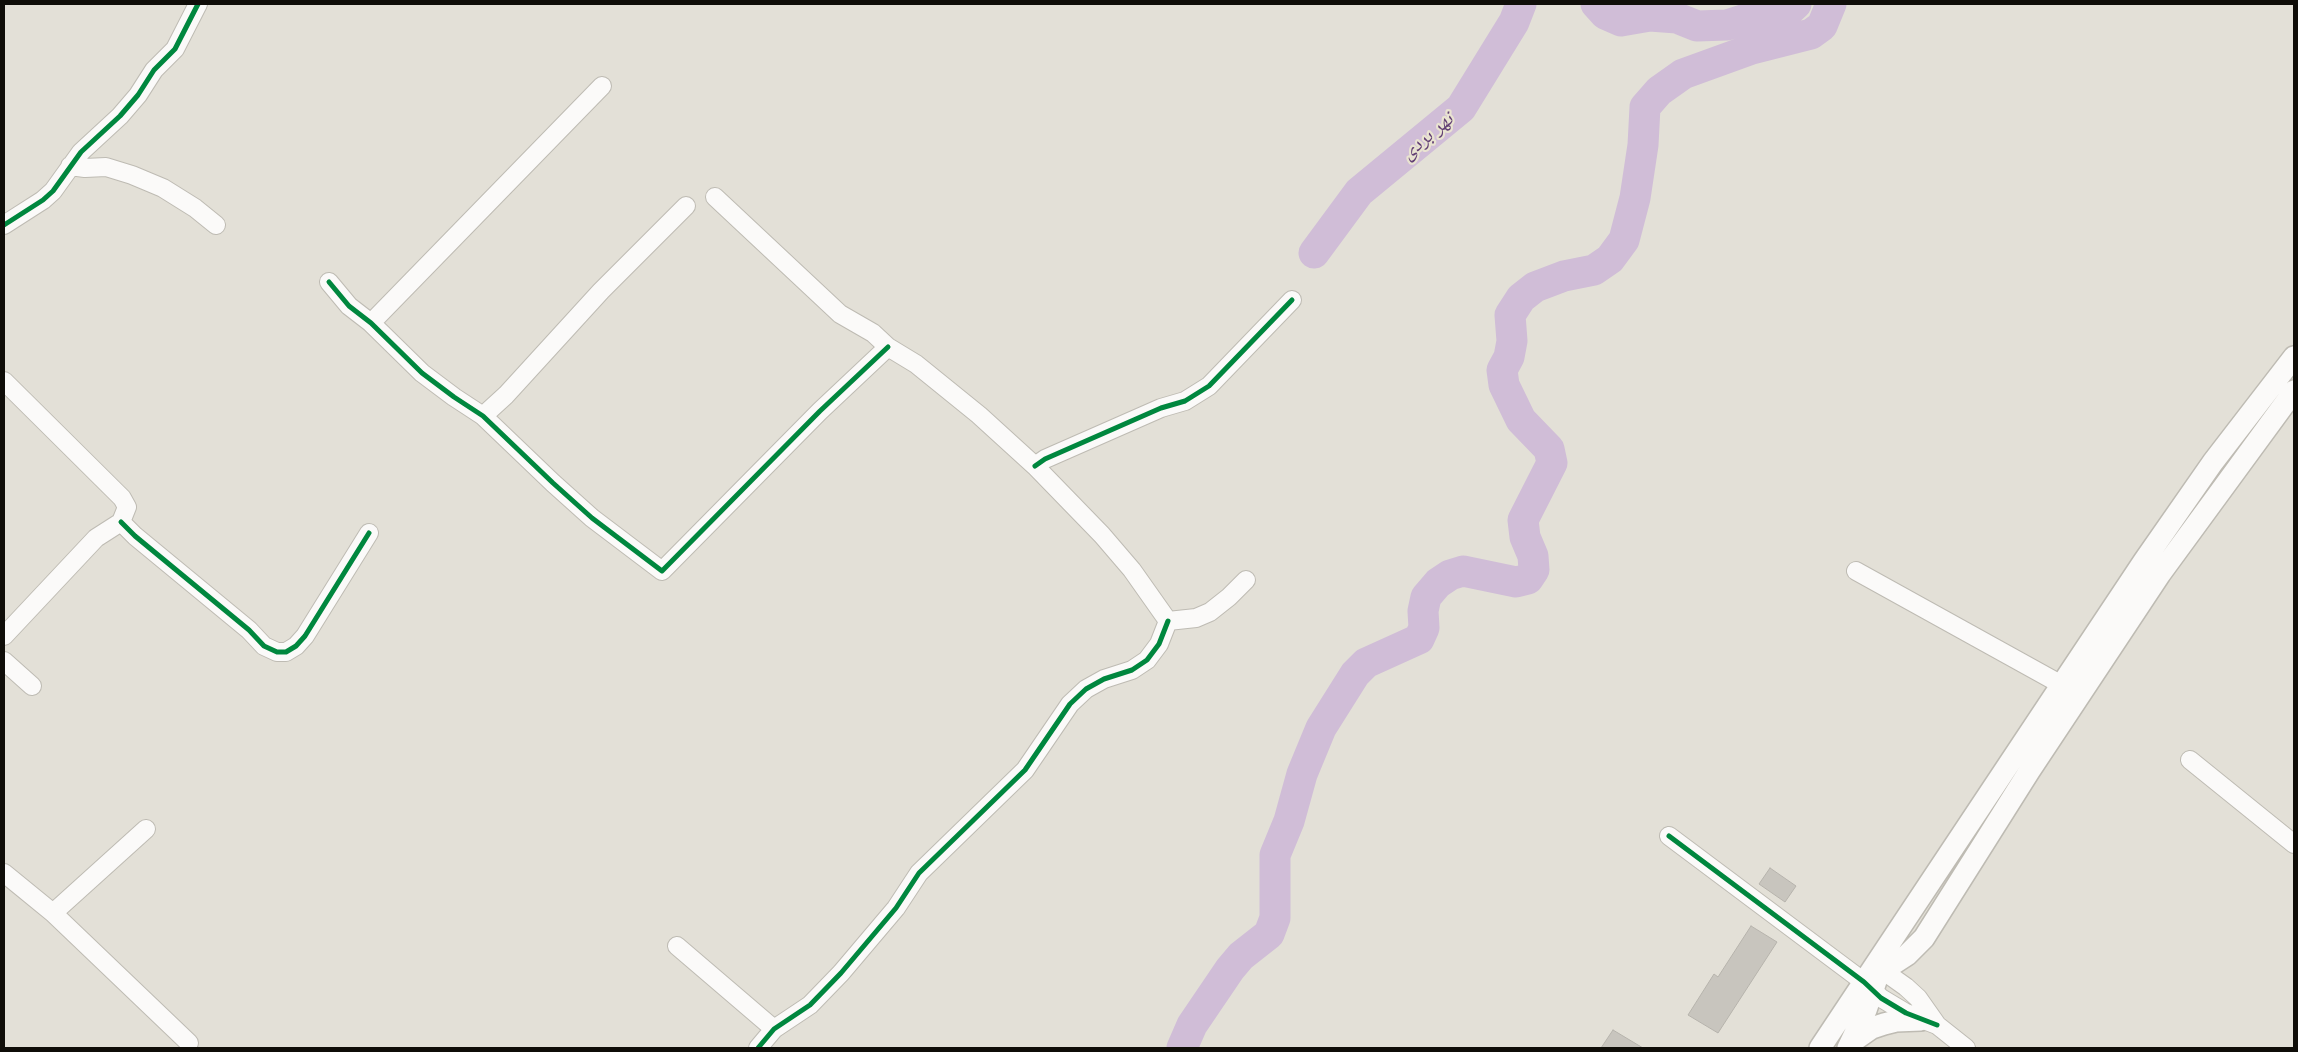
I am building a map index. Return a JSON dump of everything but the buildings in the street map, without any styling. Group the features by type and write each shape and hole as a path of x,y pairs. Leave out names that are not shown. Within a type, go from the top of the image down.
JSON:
{"main road":[{"path":"1850,1045 1866,1010 1874,977 1916,947 2030,770 2213,462 2294,357"},
{"path":"1820,1048 1874,977 1927,888 2062,685 2134,594 2220,491 2294,392"},
{"path":"1927,888 1947,901"},
{"path":"1850,1045 1872,1028 1884,1024 1896,1021 1929,1022"}],"street":[{"path":"4,225 48,196 81,152 120,116 138,95 154,70 175,50 192,6"},
{"path":"371,323 602,86"},
{"path":"70,166 85,168 106,167 132,175 163,188 216,225"},
{"path":"715,197 832,308 873,333 888,347 916,364 980,416 1035,466 1102,535 1132,570 1168,621"},
{"path":"483,416 506,395 601,291 686,206"},
{"path":"329,282 349,306 371,323 422,373 483,416 552,483 592,518 662,571 820,411 888,347"},
{"path":"1035,466 1045,459 1161,408 1186,401 1209,386 1292,300"},
{"path":"4,381 122,498 127,507 120,522 96,538 4,636"},
{"path":"120,522 249,630 264,646 277,652 286,652 296,646 305,636 369,533"},
{"path":"1856,570 2062,685"},
{"path":"1168,621 1196,618 1210,612 1246,580"},
{"path":"758,1048 774,1029 810,1005 841,973 896,908 919,873 1025,770 1070,704 1086,689 1104,679 1132,670 1147,660 1159,644 1168,621"},
{"path":"4,660 32,686"},
{"path":"2190,760 2294,844"},
{"path":"53,914 146,829"},
{"path":"1669,836 1874,977 1918,998 1929,1022"},
{"path":"4,873 53,914 189,1043"},
{"path":"678,946 774,1029"},
{"path":"1874,977 1891,1004 1929,1022 1966,1048"}],"waterway":[{"name":"نهر بردى","path":"1314,253 1359,192 1461,108 1514,22 1521,4"},
{"path":"1596,4 1605,14 1621,21 1650,16 1677,18 1697,26 1727,25 1755,16 1762,19 1780,19 1796,4"},
{"path":"1182,1048 1192,1025 1230,969 1241,956 1269,934 1275,918 1275,855 1289,821 1302,774 1321,728 1355,674 1366,663 1419,639 1424,628 1423,611 1426,597 1438,583 1450,575 1463,571 1516,582 1528,579 1534,570 1533,556 1525,537 1523,520 1552,463 1549,449 1521,420 1504,385 1502,370 1509,357 1512,341 1510,315 1521,298 1535,287 1564,276 1594,270 1610,259 1624,240 1635,198 1643,145 1645,107 1659,91 1683,74 1752,49 1811,34 1822,26 1831,4"}],"cycle path":[{"path":"4,225 43,200 53,191 81,152 120,116 138,95 154,70 175,49 198,4"},
{"path":"329,282 349,306 371,323 422,373 483,416 592,518 662,571 820,411 888,347"},
{"path":"1035,466 1045,459 1161,408 1185,401 1209,386 1292,300"},
{"path":"121,522 135,536 249,630 264,646 277,652 286,652 296,646 305,636 369,533"},
{"path":"758,1048 774,1029 810,1005 841,973 896,908 919,873 1025,770 1070,704 1086,689 1104,679 1132,670 1147,660 1159,644 1168,621"},
{"path":"1669,836 1864,982 1881,998 1906,1013 1937,1025"}]}
